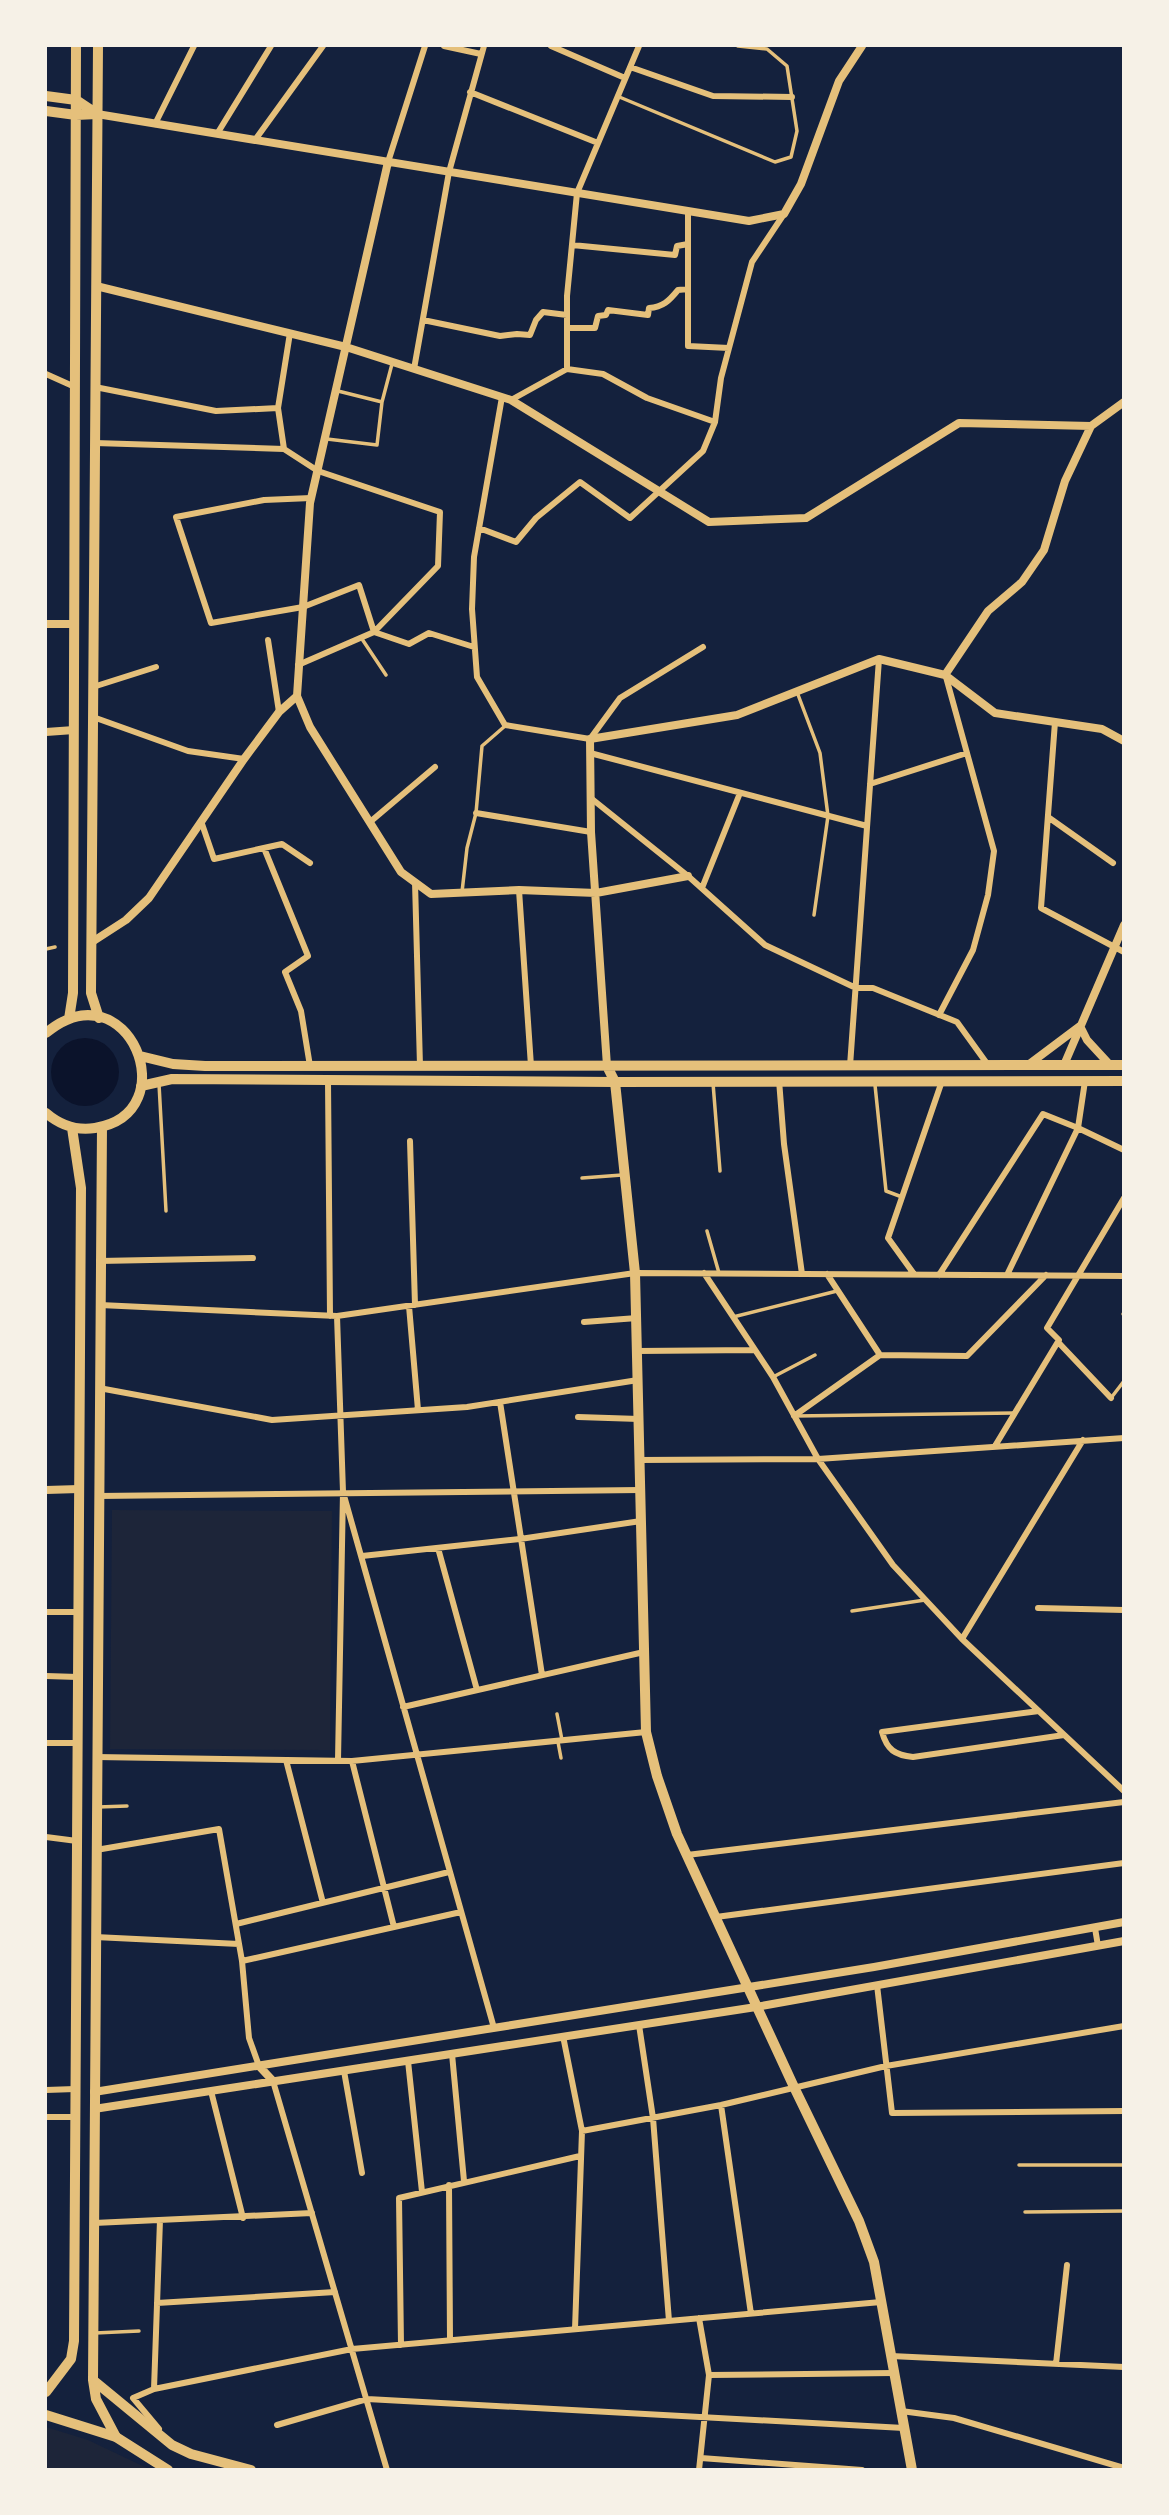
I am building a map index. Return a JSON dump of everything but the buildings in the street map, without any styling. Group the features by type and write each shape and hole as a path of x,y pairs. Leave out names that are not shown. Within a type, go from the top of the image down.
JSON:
{"highway":[{"path":"46,2415 116,2437 168,2469"}],"main road":[{"path":"69,1019 73,993 76,46"},
{"path":"98,46 91,993 99,1017"},
{"path":"46,96 76,100 97,114"},
{"path":"46,111 76,115 97,114"},
{"path":"75,498 94,499"},
{"path":"46,1033 69,1019 99,1017 120,1027 136,1045 142,1071 141,1086 131,1107 113,1122 102,1127 72,1128 46,1113"},
{"path":"140,1056 173,1064 205,1066 1124,1065"},
{"path":"607,1066 615,1082 635,1273 646,1732 661,1788 687,1856 859,2221 874,2262 912,2469"},
{"path":"849,1082 850,1066"},
{"path":"141,1086 172,1079 1124,1081"},
{"path":"102,1127 92,2333 96,2399 116,2437"},
{"path":"46,2392 71,2360 74,2341 81,1188 72,1128"},
{"path":"80,1281 99,1281"},
{"path":"74,2252 93,2253"},
{"path":"93,2380 172,2445 191,2454 251,2469"}],"street":[{"path":"155,124 194,46"},
{"path":"217,134 271,46"},
{"path":"254,140 323,46"},
{"path":"425,46 388,162 311,498 297,696 310,727 401,872 431,894 519,891 596,893 688,876"},
{"path":"444,46 481,54"},
{"path":"414,369 449,172 484,46"},
{"path":"551,46 625,78"},
{"path":"567,369 567,315 577,192 639,46"},
{"path":"479,528 516,542 536,518 580,482 630,518 703,451 715,422 721,378 752,262 801,184 839,81 862,46"},
{"path":"630,67 713,96 792,97"},
{"path":"470,92 598,143"},
{"path":"97,114 749,221 784,214"},
{"path":"688,211 688,346 729,348"},
{"path":"572,245 675,256 677,246 688,244"},
{"path":"96,286 346,347 512,400 658,493 709,522 806,518 959,423 1091,426"},
{"path":"567,328 595,328 598,316 606,315 608,310 648,315 649,308 668,302 678,290 688,289"},
{"path":"423,320 500,336 530,335 536,320 543,312 567,315"},
{"path":"284,449 278,408 290,333"},
{"path":"512,400 567,369 603,374 647,397 715,422"},
{"path":"46,374 75,387"},
{"path":"95,387 216,411 278,408"},
{"path":"502,397 473,570 472,609 477,677 505,725 590,738 737,716 879,659 945,675 995,713 1102,729 1124,741"},
{"path":"939,1015 973,950 988,895 994,851 945,675 988,611 1022,582 1044,550 1065,481 1091,426 1124,402"},
{"path":"95,443 284,449 318,471 440,512 438,566 374,632 298,665"},
{"path":"311,498 264,500 176,517 211,623 303,607 359,585 374,632"},
{"path":"46,624 74,624"},
{"path":"374,632 409,644 429,633 474,647"},
{"path":"268,640 279,712"},
{"path":"607,1066 592,832 590,738 620,698 704,647"},
{"path":"850,1066 879,659"},
{"path":"93,687 156,667"},
{"path":"92,942 126,920 149,898 244,759 279,712 297,696"},
{"path":"93,717 188,751 244,759"},
{"path":"1055,722 1041,908 1124,952"},
{"path":"46,732 74,730"},
{"path":"590,753 867,826"},
{"path":"870,784 967,753"},
{"path":"370,822 435,766"},
{"path":"702,888 740,793"},
{"path":"592,799 688,876 765,945 856,988 873,988 957,1022 988,1065"},
{"path":"476,813 592,832"},
{"path":"1048,817 1112,863"},
{"path":"201,821 214,859 282,844 310,863"},
{"path":"264,848 308,956 285,972 302,1011 310,1066"},
{"path":"415,882 420,1066"},
{"path":"519,891 531,1066"},
{"path":"1064,1065 1124,925"},
{"path":"1080,1026 1087,1040 1110,1065"},
{"path":"1028,1065 1080,1026"},
{"path":"779,1080 784,1144 802,1274"},
{"path":"328,1081 334,1316 343,1492 338,1760"},
{"path":"1007,1275 1078,1128 1085,1081"},
{"path":"914,1275 888,1238 942,1082"},
{"path":"939,1275 1043,1114 1124,1150"},
{"path":"410,1140 412,1305 418,1410"},
{"path":"1111,1398 1047,1328 1124,1198"},
{"path":"99,1261 253,1258"},
{"path":"99,1305 334,1316 635,1273 1124,1276"},
{"path":"704,1273 773,1377 818,1459 893,1565 962,1639 1124,1791"},
{"path":"827,1274 880,1355"},
{"path":"794,1416 880,1355 967,1356 1046,1275"},
{"path":"584,1322 637,1318"},
{"path":"995,1446 1058,1342"},
{"path":"637,1351 755,1350"},
{"path":"98,1388 272,1420 500,1402 638,1380"},
{"path":"500,1402 542,1675"},
{"path":"579,1418 639,1419"},
{"path":"640,1460 818,1459 1124,1438"},
{"path":"962,1639 1083,1440"},
{"path":"46,1490 79,1489"},
{"path":"98,1496 640,1490"},
{"path":"343,1492 494,2028"},
{"path":"362,1556 520,1539 641,1521"},
{"path":"438,1548 477,1690"},
{"path":"1038,1608 1124,1611"},
{"path":"46,1612 78,1612"},
{"path":"403,1707 644,1652"},
{"path":"46,1676 78,1677"},
{"path":"1039,1711 882,1732 886,1744 897,1755 913,1757 1064,1735"},
{"path":"96,1757 352,1761 646,1732"},
{"path":"46,1743 78,1743"},
{"path":"286,1760 323,1903"},
{"path":"352,1761 394,1927"},
{"path":"687,1856 1124,1802"},
{"path":"96,1850 219,1829 242,1961 250,2038 259,2066 273,2081 387,2469"},
{"path":"46,1837 77,1841"},
{"path":"716,1917 1124,1863"},
{"path":"236,1924 449,1871"},
{"path":"242,1961 461,1912"},
{"path":"94,2092 748,1987 1124,1923"},
{"path":"1094,1928 1098,1946"},
{"path":"95,1937 239,1944"},
{"path":"94,2109 756,2007 1124,1941"},
{"path":"877,1985 892,2113 1124,2111"},
{"path":"639,2025 653,2118 669,2321"},
{"path":"582,2132 721,2105 886,2066 1124,2026"},
{"path":"563,2036 582,2132 575,2329"},
{"path":"452,2054 464,2181"},
{"path":"408,2061 422,2192"},
{"path":"344,2070 362,2173"},
{"path":"46,2090 75,2089"},
{"path":"211,2091 243,2217"},
{"path":"721,2105 751,2314"},
{"path":"46,2117 75,2117"},
{"path":"401,2344 400,2198 580,2155"},
{"path":"449,2185 450,2340"},
{"path":"93,2223 312,2213"},
{"path":"154,2389 160,2220"},
{"path":"1056,2364 1067,2265"},
{"path":"157,2302 335,2292"},
{"path":"172,2445 133,2398 154,2389 352,2349 881,2302"},
{"path":"699,2318 709,2375 699,2469"},
{"path":"891,2356 1124,2367"},
{"path":"709,2375 894,2373"},
{"path":"276,2425 366,2399 904,2428"},
{"path":"901,2411 954,2418 1124,2468"},
{"path":"701,2458 862,2469"}],"lane":[{"path":"617,96 775,162 791,157 797,131 787,66 767,49 738,46"},
{"path":"325,438 377,445 382,402 393,362"},
{"path":"336,390 382,402"},
{"path":"361,638 386,675"},
{"path":"797,692 820,753 828,816 814,915"},
{"path":"461,894 467,848 476,813 482,746 505,725"},
{"path":"46,949 55,947"},
{"path":"713,1081 720,1171"},
{"path":"159,1082 166,1211"},
{"path":"875,1082 886,1191 902,1196"},
{"path":"582,1178 625,1175"},
{"path":"707,1231 719,1273"},
{"path":"733,1317 838,1291"},
{"path":"773,1377 815,1355"},
{"path":"1111,1398 1124,1381"},
{"path":"794,1416 1014,1413"},
{"path":"852,1611 925,1600"},
{"path":"557,1714 561,1758"},
{"path":"96,1807 127,1806"},
{"path":"1018,2165 1124,2165"},
{"path":"1025,2212 1124,2211"},
{"path":"92,2333 139,2331"}],"shaded area":[{"path":"85,1038 98,1041 109,1048 116,1059 119,1072 116,1085 109,1096 98,1103 85,1106 72,1103 61,1096 54,1085 51,1072 54,1059 61,1048 72,1041"},
{"path":"112,1510 332,1511 330,1750 110,1749"},
{"path":"46,2427 88,2440 149,2469 46,2469"}]}
